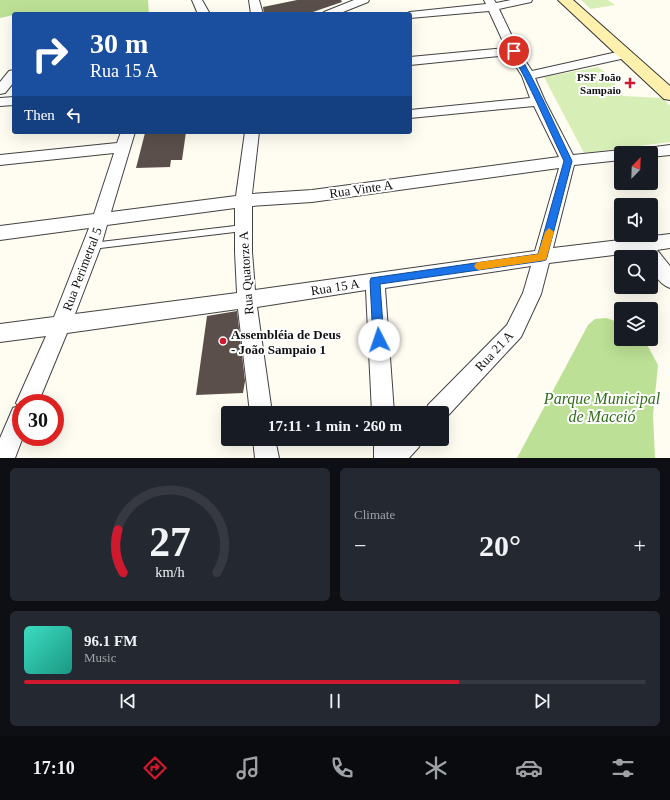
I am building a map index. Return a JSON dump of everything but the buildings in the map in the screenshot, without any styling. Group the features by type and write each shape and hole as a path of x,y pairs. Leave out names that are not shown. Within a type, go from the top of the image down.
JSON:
{"street":[{"path":"197,0 203,12"},
{"path":"254,0 257,12"},
{"path":"333,12 364,0"},
{"path":"412,15 527,0"},
{"path":"565,0 670,95"},
{"path":"491,4 528,76 538,101 568,161"},
{"path":"412,61 514,51"},
{"path":"528,76 626,54"},
{"path":"0,90 12,76"},
{"path":"0,102 12,101"},
{"path":"412,114 538,101"},
{"name":"Rua Quatorze A","path":"252,134 244,201 243,228 246,300 260,406"},
{"path":"0,160 126,139"},
{"name":"Rua Perimetral 5","path":"31,394 92,246 126,139"},
{"path":"658,151 670,150"},
{"name":"Rua Vinte A","path":"0,233 244,201 312,196 614,156"},
{"name":"Rua 21 A","path":"443,406 514,331 532,294 568,161"},
{"name":"Rua 15 A","path":"0,333 246,300 542,257 670,241"},
{"path":"643,245 670,280"},
{"path":"375,281 383,406"},
{"path":"3,458 12,437"},
{"path":"265,446 267,458"},
{"path":"385,446 386,458"},
{"path":"393,458 404,446"}],"lane":[{"path":"92,246 243,228"}],"green space":[{"path":"0,0 148,0 149,12 12,12 12,15 0,18"},
{"path":"581,0 608,0 615,5 591,9"},
{"path":"598,67 610,76 623,96 663,98 670,106 670,142 639,146 614,146 614,149 584,153 544,77"},
{"name":"Parque Municipal de Maceió","path":"606,318 614,321 614,346 648,346 658,365 653,415 655,458 517,458 588,325 595,319"}],"slow traffic":[{"path":"479,266 542,257 549,232"}],"place":[{"name":"PSF João Sampaio","path":"630,83"},
{"name":"Assembléia de Deus - João Sampaio 1","path":"223,341"}],"route":[{"path":"379,340 375,281 542,257 568,161 538,101 528,76 514,51"}]}
